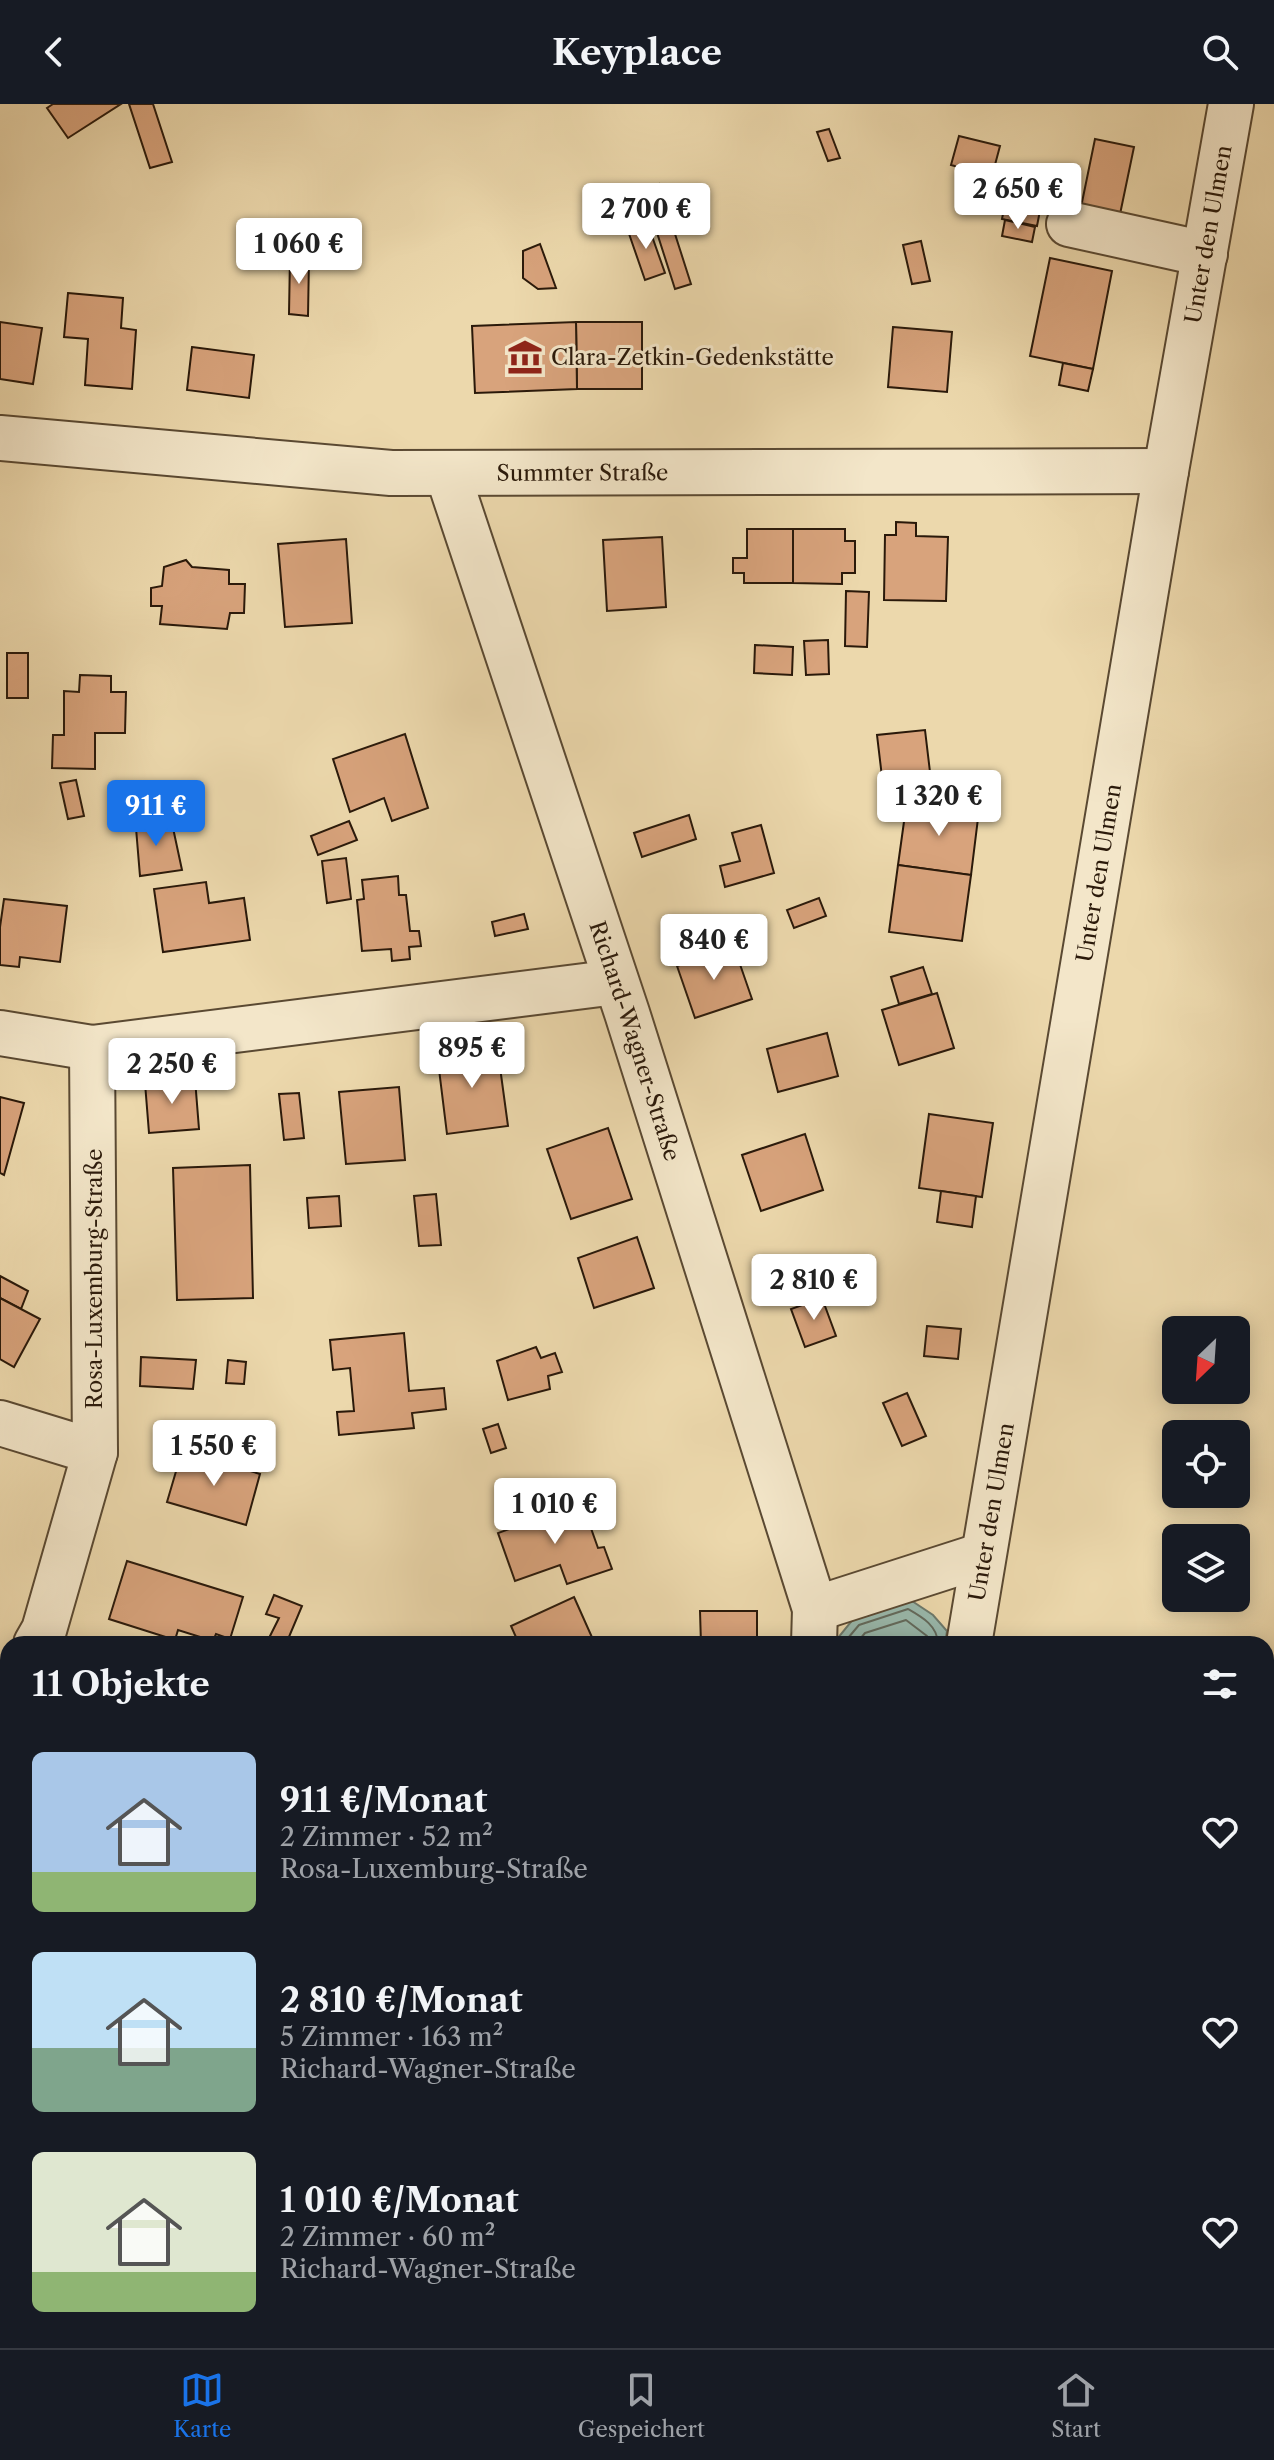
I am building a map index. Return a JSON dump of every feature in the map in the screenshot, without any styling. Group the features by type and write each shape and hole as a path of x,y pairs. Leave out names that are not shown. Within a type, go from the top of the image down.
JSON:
{"street":[{"name":"Unter den Ulmen","path":"970,1636 1166,471 1231,104"},
{"path":"1069,224 1205,254"},
{"name":"Summter Straße","path":"0,438 391,473 448,475 1166,471"},
{"name":"Richard-Wagner-Straße","path":"448,475 616,982 815,1626 983,1555"},
{"path":"0,1033 92,1048 616,982"},
{"name":"Rosa-Luxemburg-Straße","path":"41,1636 95,1452 92,1048"},
{"path":"0,1423 95,1452"}],"water":[{"path":"909,1599 933,1615 947,1631 946,1636 839,1636 854,1618"}],"building":[{"path":"53,104 121,104 68,138 47,108"},
{"path":"129,104 153,104 172,162 150,168"},
{"path":"829,129 840,158 828,161 817,132"},
{"path":"959,136 1000,146 992,176 951,165"},
{"path":"1095,139 1134,147 1119,219 1080,212"},
{"path":"659,184 691,284 675,289 643,189"},
{"path":"1008,188 1043,195 1037,226 1002,219"},
{"path":"1005,220 1035,227 1032,242 1002,236"},
{"path":"647,222 665,273 645,280 627,228"},
{"path":"921,241 930,281 912,284 903,245"},
{"path":"540,244 556,288 538,289 523,278 523,251"},
{"path":"290,257 309,258 308,316 289,314"},
{"path":"1050,258 1112,271 1093,369 1030,356"},
{"path":"68,293 123,298 121,328 136,330 132,389 85,385 88,339 64,337"},
{"path":"0,322 42,328 33,384 0,379"},
{"path":"576,322 642,322 642,389 577,389"},
{"name":"Clara-Zetkin-Gedenkstätte","path":"576,322 577,389 475,393 472,326"},
{"path":"893,327 952,332 947,392 888,387"},
{"path":"192,347 254,355 249,398 187,390"},
{"path":"1063,363 1093,369 1088,391 1059,385"},
{"path":"896,522 916,523 916,536 948,537 946,601 884,600 885,535 896,535"},
{"path":"747,529 793,529 793,583 744,583 744,573 733,573 733,558 747,558"},
{"path":"793,529 845,529 845,541 855,541 855,573 842,573 842,584 793,583"},
{"path":"662,537 666,607 607,611 603,540"},
{"path":"346,539 352,623 285,627 278,544"},
{"path":"186,560 192,567 229,570 229,584 245,584 244,613 230,613 227,629 160,624 162,606 151,606 151,588 162,586 164,567"},
{"path":"846,591 869,592 867,647 845,646"},
{"path":"828,640 829,674 806,675 804,641"},
{"path":"755,645 793,647 792,675 754,673"},
{"path":"7,653 28,653 28,698 7,698"},
{"path":"80,675 111,676 111,692 126,692 125,733 95,733 95,769 52,768 53,735 64,735 64,691 79,692"},
{"path":"925,730 930,772 882,777 877,735"},
{"path":"405,734 428,808 392,821 384,798 350,812 333,759"},
{"path":"76,780 84,816 68,819 60,783"},
{"path":"907,800 979,810 971,875 898,865"},
{"path":"154,814 156,831 173,828 182,870 140,876 135,816"},
{"path":"689,815 696,839 642,857 634,833"},
{"path":"349,821 357,840 318,855 311,836"},
{"path":"761,825 774,873 725,887 720,866 740,861 732,833"},
{"path":"346,858 351,899 327,903 322,861"},
{"path":"898,865 971,875 962,941 889,932"},
{"path":"398,876 399,895 406,895 410,931 419,931 421,946 409,947 410,959 392,961 391,949 362,951 357,900 364,899 362,880"},
{"path":"206,882 209,903 244,898 250,940 163,952 154,889"},
{"path":"819,898 826,916 794,928 787,910"},
{"path":"4,899 67,906 60,962 20,957 19,967 0,965"},
{"path":"524,914 528,929 495,936 492,922"},
{"path":"734,947 752,999 695,1018 677,966"},
{"path":"923,967 932,994 899,1004 891,977"},
{"path":"937,993 954,1048 899,1065 882,1010"},
{"path":"827,1033 838,1076 778,1092 767,1049"},
{"path":"497,1045 508,1126 447,1134 437,1053"},
{"path":"195,1079 199,1129 149,1133 145,1083"},
{"path":"399,1087 405,1160 346,1164 339,1092"},
{"path":"299,1093 304,1138 284,1140 279,1094"},
{"path":"0,1097 24,1103 4,1175 0,1173"},
{"path":"929,1114 993,1123 982,1197 919,1188"},
{"path":"608,1128 632,1199 571,1219 547,1149"},
{"path":"805,1134 823,1190 761,1211 742,1155"},
{"path":"250,1165 253,1298 177,1300 173,1168"},
{"path":"941,1191 976,1196 972,1227 937,1222"},
{"path":"436,1194 441,1245 419,1246 414,1196"},
{"path":"339,1196 341,1226 309,1228 307,1198"},
{"path":"637,1237 654,1288 594,1308 578,1258"},
{"path":"0,1276 28,1291 21,1309 0,1298"},
{"path":"0,1298 40,1319 14,1367 0,1359"},
{"path":"822,1298 836,1336 805,1347 791,1309"},
{"path":"927,1326 961,1329 958,1359 924,1356"},
{"path":"404,1333 409,1391 444,1388 446,1409 412,1413 414,1428 339,1435 337,1412 354,1411 350,1368 333,1370 330,1340"},
{"path":"536,1347 541,1358 555,1353 562,1372 548,1376 550,1389 508,1400 497,1361"},
{"path":"141,1357 196,1360 193,1389 140,1386"},
{"path":"228,1360 246,1362 244,1384 226,1383"},
{"path":"907,1393 926,1436 902,1446 883,1403"},
{"path":"498,1424 506,1448 491,1453 483,1429"},
{"path":"182,1451 260,1474 246,1525 167,1502"},
{"path":"582,1503 598,1548 604,1547 612,1569 567,1584 560,1565 515,1581 498,1533"},
{"path":"127,1561 243,1597 231,1636 197,1636 178,1630 176,1636 162,1636 109,1619"},
{"path":"274,1595 302,1606 289,1636 270,1636 279,1618 266,1614"},
{"path":"574,1597 591,1636 515,1636 511,1626"},
{"path":"700,1611 757,1611 757,1636 701,1636"}],"place":[{"name":"Clara-Zetkin-Gedenkstätte","path":"525,357"}]}
